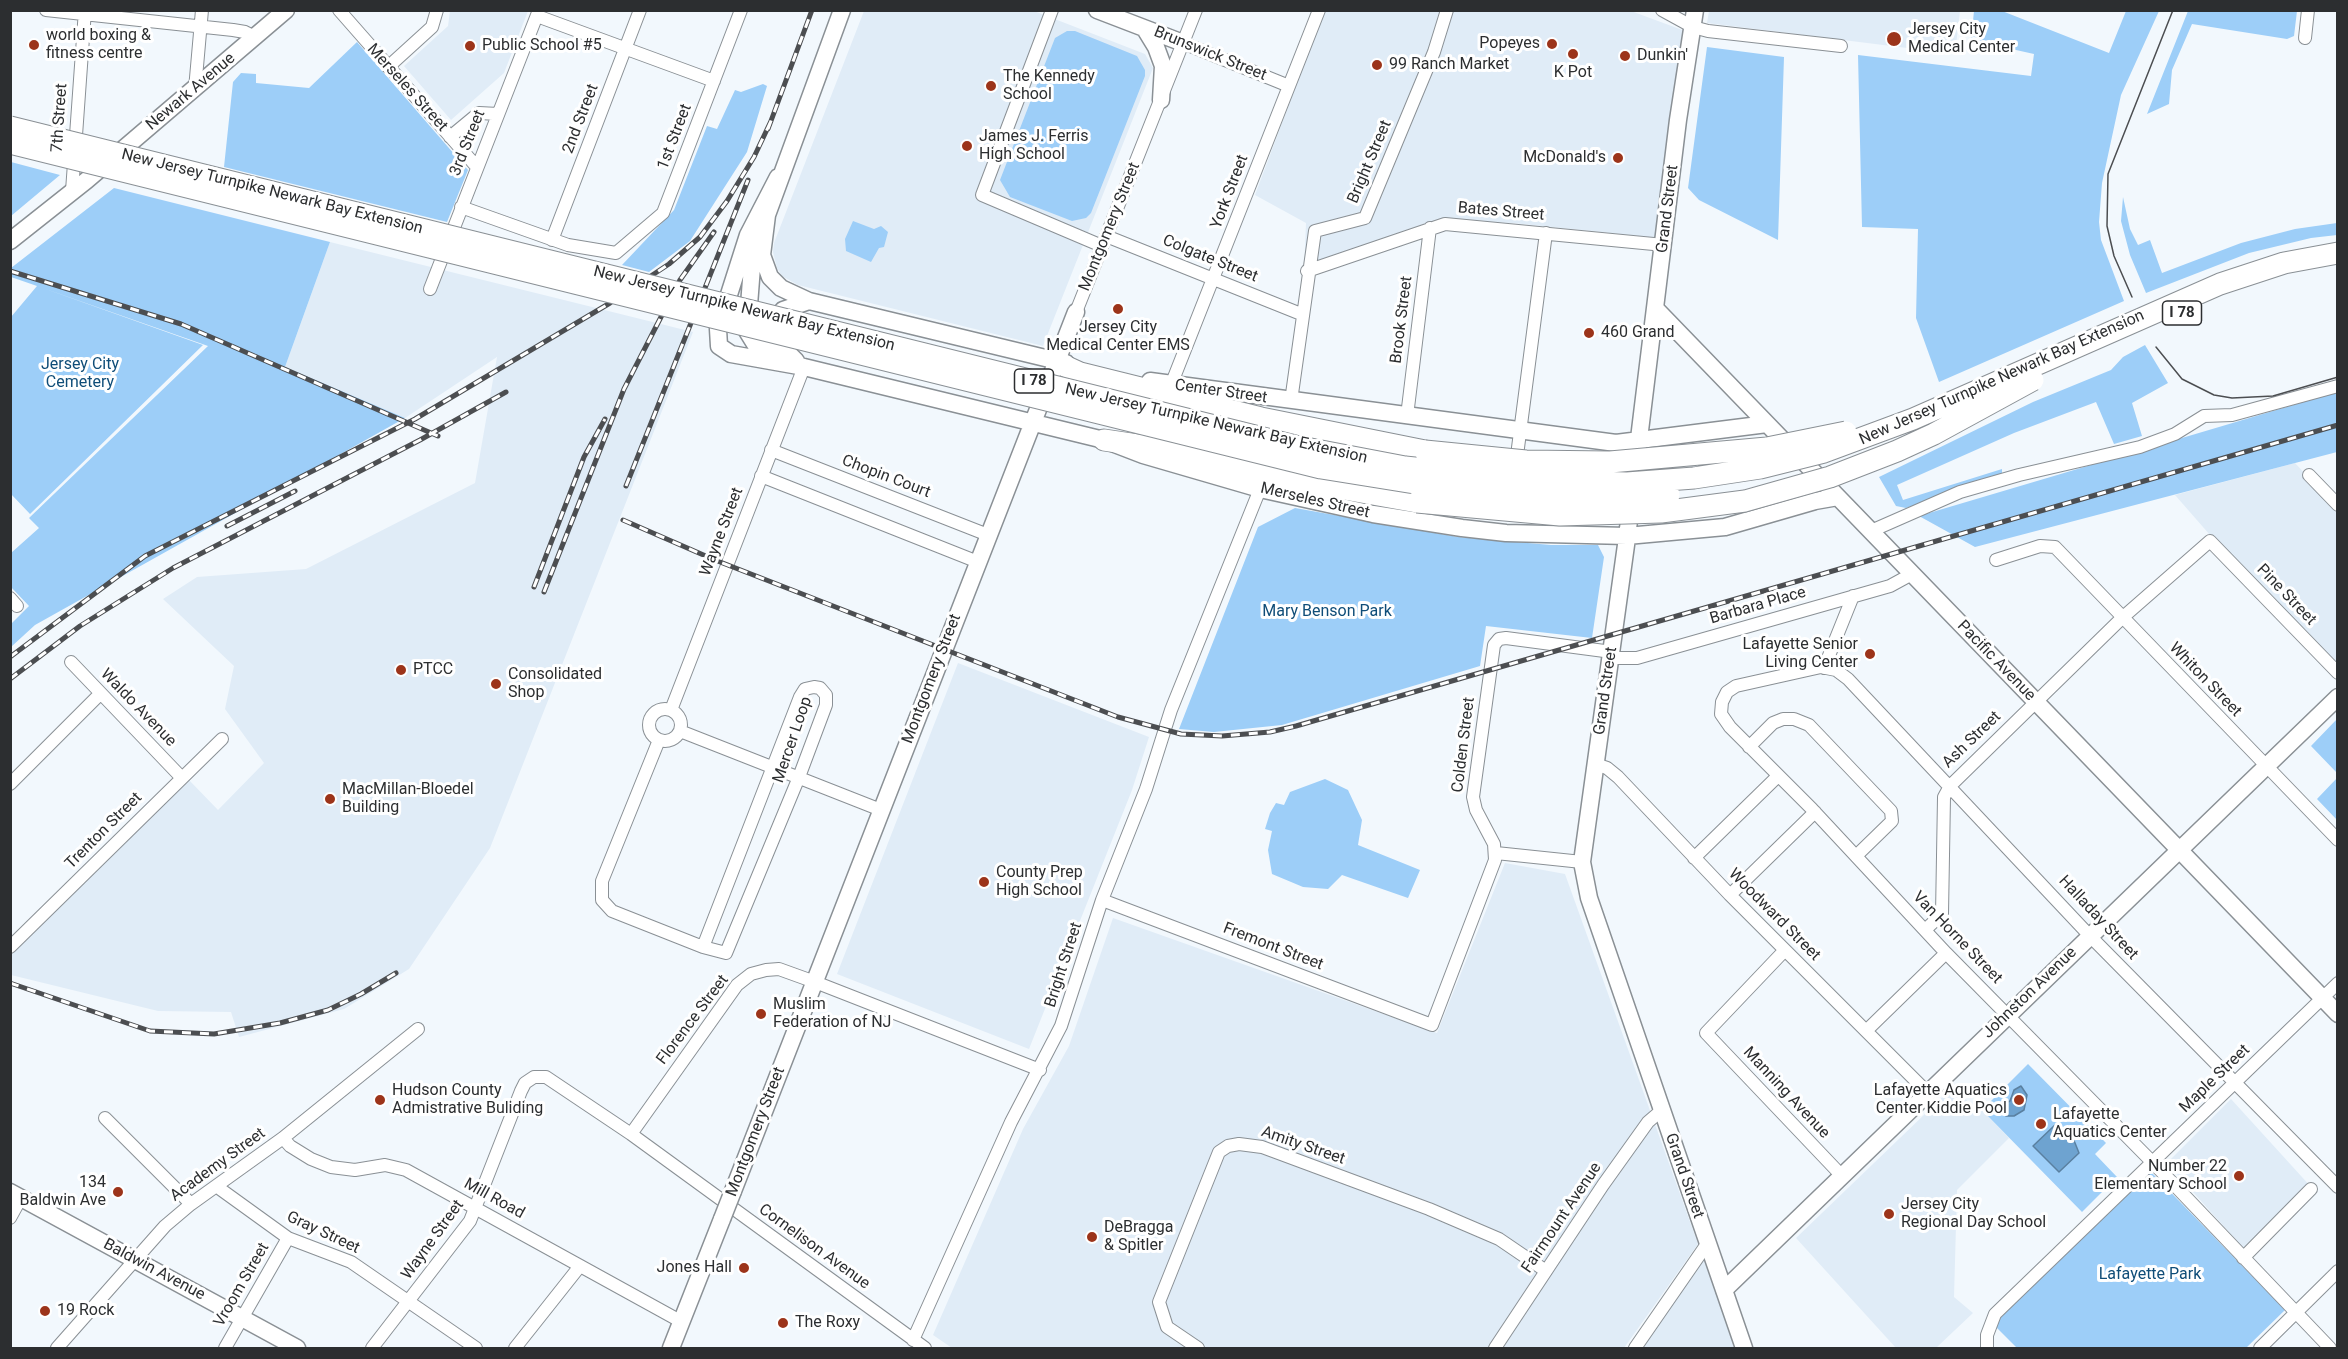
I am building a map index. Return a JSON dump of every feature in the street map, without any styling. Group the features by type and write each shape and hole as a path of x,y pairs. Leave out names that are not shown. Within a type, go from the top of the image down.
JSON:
{"highway":[{"name":"New Jersey Turnpike Newark Bay Extension","path":"10,127 1284,443 1383,463 1471,476 1560,482 1627,483 1694,478 1760,468 1824,452 1872,436 2220,284 2284,263 2337,253"},
{"name":"New Jersey Turnpike Newark Bay Extension","path":"10,143 1298,462 1433,486 1522,495 1599,498 1662,496 1743,485 1857,455 2217,299 2280,278 2337,266"},
{"path":"1056,362 1080,373 1261,418 1425,451 1564,463 1610,462 1767,448 1841,433 1881,421 2055,355"},
{"path":"1104,440 1172,450 1284,477 1417,502 1560,514 1661,512 1744,501 1830,477 1898,451 1934,434 2033,380"},
{"path":"1260,489 1266,482 1284,477"}],"main road":[{"name":"Newark Avenue","path":"10,241 195,89 286,10"},
{"path":"804,367 725,352 717,343 718,329 744,244 778,177 842,10"},
{"name":"Brunswick Street","path":"1097,10 1183,43"},
{"name":"Grand Street","path":"1694,19 1678,120 1627,536 1582,862 1588,898 1743,1348"},
{"path":"1145,29 1156,47 1163,66 1161,100"},
{"name":"Center Street","path":"778,177 764,227 764,263 770,277 781,288 809,301 1056,362 1171,385 1520,432 1616,443 1767,424"},
{"path":"768,197 754,243 747,331 755,344 766,352 804,367"},
{"path":"804,367 777,342 773,329 775,319 783,310 809,301"},
{"name":"Pacific Avenue","path":"1655,308 2337,1014"},
{"name":"Montgomery Street","path":"675,1347 682,1322 1076,312"},
{"name":"Merseles Street","path":"804,367 1104,440 1143,455 1260,489 1381,515 1506,533 1627,536 1725,527 1815,501 1838,497"},
{"name":"Johnston Avenue","path":"1724,1290 2337,697"},
{"name":"Baldwin Avenue","path":"16,1195 297,1348"}],"street":[{"path":"46,10 85,12 201,26 246,32 255,37"},
{"path":"195,89 202,10"},
{"name":"Merseles Street","path":"339,10 476,166"},
{"path":"388,67 432,27 437,10"},
{"name":"2nd Street","path":"552,240 640,10"},
{"name":"1st Street","path":"552,240 616,253 663,213 741,10"},
{"name":"Colgate Street","path":"1052,10 982,195 1104,241 1162,258 1301,314"},
{"name":"Montgomery Street","path":"1076,312 1196,10"},
{"name":"York Street","path":"1171,385 1319,10"},
{"name":"Bright Street","path":"1290,402 1307,271 1315,231 1365,218 1434,52 1447,10"},
{"path":"1662,10 1694,19 1842,46"},
{"path":"2305,38 2308,10"},
{"name":"7th Street","path":"72,191 85,12"},
{"path":"538,13 626,49 714,81"},
{"name":"3rd Street","path":"430,289 476,166 538,13"},
{"name":"Brunswick Street","path":"1183,43 1289,86"},
{"path":"450,137 479,113 498,114"},
{"path":"461,207 552,240"},
{"name":"Bates Street","path":"1307,271 1445,224 1664,244"},
{"name":"Brook Street","path":"1407,416 1430,228"},
{"path":"1506,533 1546,233"},
{"name":"Wayne Street","path":"671,710 804,367"},
{"path":"1871,531 1960,492 2019,475 2140,447 2175,434 2204,416 2232,416 2337,386"},
{"name":"Chopin Court","path":"771,450 988,535"},
{"path":"2309,475 2337,505"},
{"path":"761,476 978,562"},
{"name":"Bright Street","path":"913,1340 1011,1122 1040,1070 1068,1006 1102,900 1146,789 1171,711 1260,489"},
{"name":"Ash Street","path":"1925,930 1942,914 1944,797 1950,786 2122,618 2210,541"},
{"name":"Pine Street","path":"2210,541 2337,673"},
{"name":"Whiton Street","path":"1996,561 2048,544 2055,547 2337,840"},
{"name":"Barbara Place","path":"1611,655 1637,658 1898,583 1912,574"},
{"path":"1830,669 1853,596"},
{"name":"Colden Street","path":"1496,853 1473,797 1494,645 1499,639 1506,638 1611,655"},
{"name":"Waldo Avenue","path":"71,662 181,777"},
{"name":"Van Horne Street","path":"1830,669 1806,669 1736,686 1727,692 1722,702 1721,714 1749,747 1815,812 1946,953 2330,1348"},
{"name":"Halladay Street","path":"1830,669 1848,679 2090,936 2337,1187"},
{"name":"Mercer Loop","path":"659,741 602,881 602,900 612,911 703,947 722,953 726,952 799,777 826,705 826,695 817,687 810,687 802,693 703,947"},
{"path":"10,784 100,694"},
{"path":"659,709 671,710 679,717 680,731 669,741 659,741 650,732 649,719 659,709"},
{"path":"1749,747 1773,723 1783,719 1794,719 1809,725 1890,811 1892,821 1856,856"},
{"path":"680,731 881,810"},
{"name":"Trenton Street","path":"10,947 222,739"},
{"name":"Woodward Street","path":"1596,764 1607,768 1618,777 1730,895 1928,1093"},
{"path":"1694,858 1778,776"},
{"path":"1730,895 1815,812"},
{"path":"1496,853 1582,862"},
{"name":"Fremont Street","path":"1102,900 1432,1025 1495,864 1496,853"},
{"name":"Manning Avenue","path":"1785,950 1706,1033 1842,1176"},
{"path":"1866,1031 1946,953"},
{"name":"Florence Street","path":"631,1134 737,985 750,974 779,969 1040,1070"},
{"name":"Maple Street","path":"1987,1348 1987,1335 1995,1314 2337,983"},
{"name":"Academy Street","path":"57,1348 165,1226 191,1204 283,1138 417,1029"},
{"name":"Wayne Street","path":"372,1348 470,1221 521,1091 525,1083 534,1077"},
{"name":"Cornelison Avenue","path":"534,1077 554,1080 925,1348"},
{"name":"Fairmount Avenue","path":"1495,1348 1648,1122 1662,1110"},
{"path":"105,1118 191,1204"},
{"name":"Mill Road","path":"283,1138 290,1146 311,1159 331,1167 355,1170 384,1165 406,1170 682,1322"},
{"name":"Amity Street","path":"1198,1348 1167,1328 1159,1302 1219,1152 1228,1146 1239,1144 1262,1148 1429,1209 1499,1239 1546,1271"},
{"name":"Gray Street","path":"216,1186 288,1238 351,1262 476,1348"},
{"path":"2243,1258 2311,1189"},
{"path":"10,1218 16,1195"},
{"name":"Vroom Street","path":"225,1348 288,1238"},
{"path":"1635,1348 1707,1244"},
{"path":"515,1348 580,1266"},
{"path":"2260,1348 2337,1272"}],"shaded area":[{"name":"Public School #5","path":"450,11 528,11 504,73 451,120 404,66 448,26"},
{"name":"James J. Ferris High School","path":"864,11 1034,11 1145,54 1153,68 1043,346 798,285 782,276 777,268 773,252 774,243"},
{"path":"1324,11 1631,11 1685,31 1658,238 1513,223 1444,221 1304,272 1306,223 1255,195"},
{"name":"Jersey City Medical Center","path":"1709,11 1960,11 1955,54 1707,23"},
{"path":"330,242 693,332 490,848 409,969 344,1009 239,1037 231,1012 158,1011 11,975 11,955 189,780 218,810 264,763 225,709 234,666 163,599 197,577 306,569 475,483 497,357 405,418 285,367"},
{"path":"2295,463 2337,508 2337,668 2175,495"},
{"name":"County Prep High School","path":"958,663 1149,737 1132,790 1029,1049 837,974"},
{"path":"1505,863 1565,874 1698,1244 1624,1348 952,1348 933,1335 1023,1129 1069,1046 1113,918 1437,1033"},
{"name":"Lafayette Aquatics Center Kiddie Pool","path":"2021,1086 2027,1095 2024,1110 2014,1116 2006,1116 2003,1104 2010,1101 2014,1090"},
{"name":"Jersey City Regional Day School","path":"1953,1087 1979,1112 1982,1110 2009,1138 1957,1190 1954,1297 1973,1313 1936,1348 1896,1348 1796,1238"},
{"name":"Number 22 Elementary School","path":"2231,1099 2312,1188 2244,1249 2167,1163"},
{"path":"2056,1124 2073,1138 2079,1153 2059,1172 2033,1146"},
{"path":"1705,1253 1737,1348 1639,1348"}],"green space":[{"path":"1974,11 2002,11 2109,53 2126,11 2159,11 2121,95 2102,183 2099,222 2101,240 2124,301 1939,382 1916,318 1918,229 1862,227 1858,55 2031,76 2034,54 1971,40"},
{"path":"2188,11 2297,11 2294,36 2287,39 2192,24 2172,70 2169,104 2147,114"},
{"path":"1067,31 1075,31 1137,56 1145,70 1145,76 1091,213 1086,218 1072,221 1010,197 1000,180 1055,38"},
{"path":"357,42 468,170 447,222 224,167 233,82 241,73 256,74 256,83 309,88"},
{"path":"1707,47 1784,57 1778,240 1699,200 1688,188"},
{"path":"763,84 767,86 747,152 690,241 649,272 622,265 674,210 707,126 717,129 735,90 741,92"},
{"path":"11,162 60,175 10,216"},
{"name":"Jersey City Cemetery","path":"114,188 330,242 285,367 405,418 35,625 11,647 11,624 29,606 10,586 11,553 39,528 29,518 208,346 40,287 203,345 30,514 11,494 11,317 37,286 11,277 11,268"},
{"path":"2123,197 2130,229 2138,245 2150,240 2162,273 2241,243 2295,229 2337,223 2337,235 2311,238 2249,253 2146,293 2130,255 2121,221"},
{"path":"853,221 874,229 881,226 888,232 884,247 879,248 871,262 846,251 845,239"},
{"path":"2145,345 2168,383 2132,403 2142,436 2114,444 2096,402 2014,433 1897,485 1903,500 2002,469 2002,475 1906,508 1896,506 1879,477 2033,402 2111,370 2123,357"},
{"path":"2337,392 2337,452 1975,547 1919,516"},
{"name":"Mary Benson Park","path":"1295,508 1458,537 1551,545 1598,545 1604,557 1592,638 1486,626 1480,666 1282,725 1214,732 1179,729 1258,527"},
{"path":"2337,719 2337,773 2311,746"},
{"path":"2337,778 2337,820 2317,799"},
{"path":"1325,779 1348,790 1362,820 1358,845 1420,870 1408,898 1342,875 1328,889 1303,887 1272,874 1268,850 1272,831 1265,829 1270,813 1276,803 1284,805 1290,792"},
{"name":"Lafayette Aquatics Center","path":"2028,1064 2106,1143 2095,1154 2117,1177 2082,1212 1982,1110"},
{"name":"Lafayette Park","path":"2151,1172 2285,1310 2246,1348 2017,1348 1993,1324"}],"tram line":[{"path":"2132,297 2114,256 2107,226 2108,174 2173,10"},
{"path":"2156,347 2182,379 2214,395 2232,398 2273,396 2338,377"}],"railway":[{"path":"768,129 812,10"},
{"path":"10,657 145,556 415,419 610,303 669,264 700,237 727,201 754,157 771,121"},
{"path":"626,486 748,180"},
{"path":"544,592 624,389 680,280 714,232"},
{"path":"10,271 181,324 438,436"},
{"path":"10,679 80,626 173,568 420,440 506,392"},
{"path":"534,587 584,457 605,419"},
{"path":"623,520 715,560 1118,717 1181,734 1222,736 1270,732 1296,726 2338,425"},
{"path":"227,526 295,491"},
{"path":"10,983 150,1031 214,1034 280,1023 328,1010 396,973"}],"place":[{"name":"Jersey City Medical Center","path":"1894,39"},
{"name":"Popeyes","path":"1552,44"},
{"name":"world boxing & fitness centre","path":"34,45"},
{"name":"Public School #5","path":"470,46"},
{"name":"K Pot","path":"1573,54"},
{"name":"Dunkin'","path":"1625,56"},
{"name":"99 Ranch Market","path":"1377,65"},
{"name":"The Kennedy School","path":"991,86"},
{"name":"James J. Ferris High School","path":"967,146"},
{"name":"McDonald's","path":"1618,158"},
{"name":"Jersey City Medical Center EMS","path":"1118,309"},
{"name":"460 Grand","path":"1589,333"},
{"name":"Lafayette Senior Living Center","path":"1870,654"},
{"name":"PTCC","path":"401,670"},
{"name":"Consolidated Shop","path":"496,684"},
{"name":"MacMillan-Bloedel Building","path":"330,799"},
{"name":"County Prep High School","path":"984,882"},
{"name":"Muslim Federation of NJ","path":"761,1014"},
{"name":"Hudson County Admistrative Buliding","path":"380,1100"},
{"name":"Lafayette Aquatics Center Kiddie Pool","path":"2019,1100"},
{"name":"Lafayette Aquatics Center","path":"2041,1124"},
{"name":"Number 22 Elementary School","path":"2239,1176"},
{"name":"134 Baldwin Ave","path":"118,1192"},
{"name":"Jersey City Regional Day School","path":"1889,1214"},
{"name":"DeBragga & Spitler","path":"1092,1237"},
{"name":"Jones Hall","path":"744,1268"},
{"name":"19 Rock","path":"45,1311"},
{"name":"The Roxy","path":"783,1323"}]}
